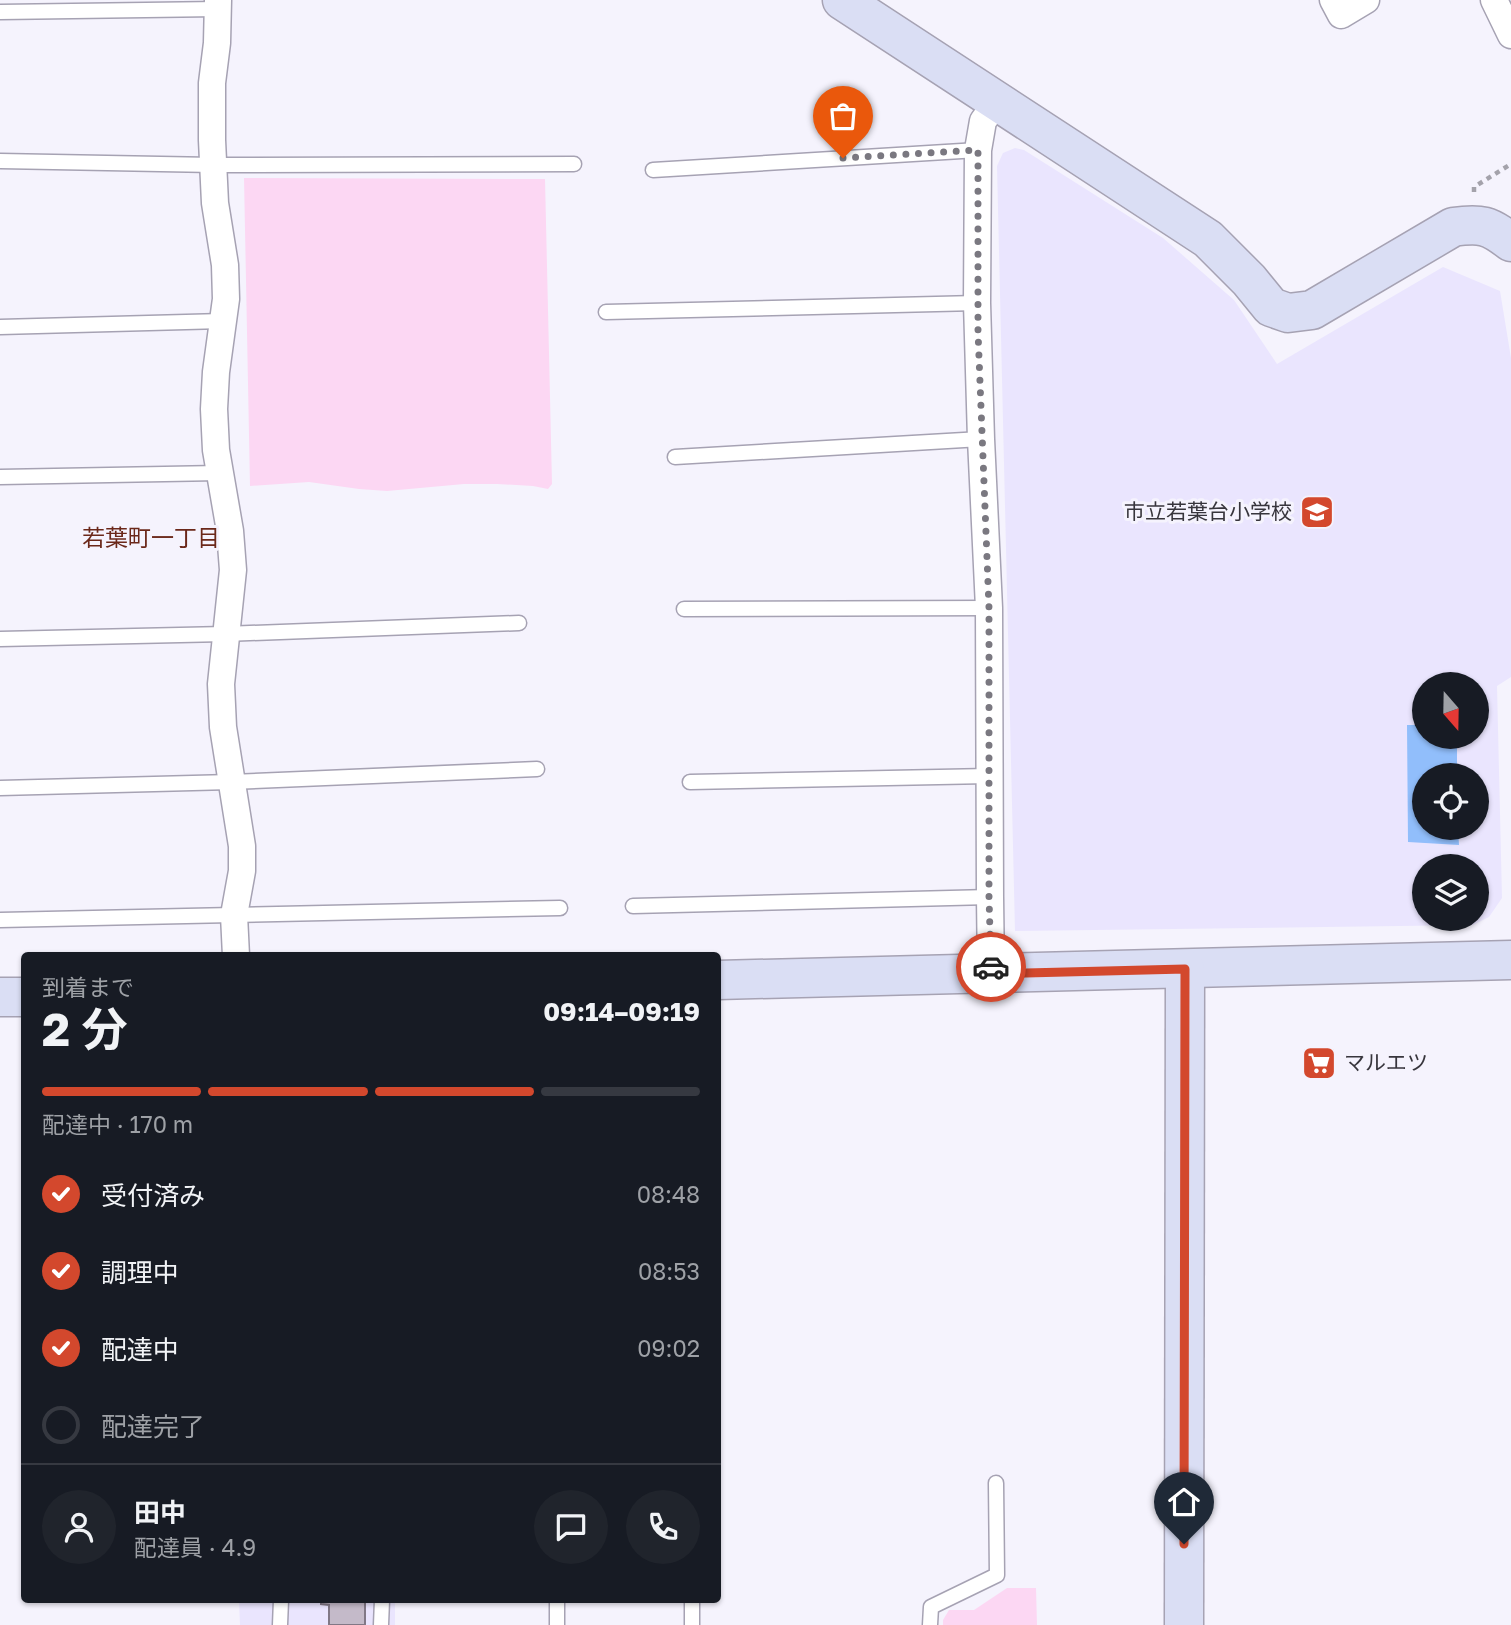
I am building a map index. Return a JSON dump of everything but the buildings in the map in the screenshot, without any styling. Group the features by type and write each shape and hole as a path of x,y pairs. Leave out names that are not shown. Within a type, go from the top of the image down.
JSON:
{"street":[{"path":"842,0 1208,239 1250,280 1271,307 1288,313 1312,310 1453,228 1470,225 1490,227 1511,242"},
{"path":"1333,0 1340,15 1366,0"},
{"path":"1494,0 1511,35"},
{"path":"218,4 212,103 215,202 225,265 226,299 214,410 219,473 230,531 233,570 221,684 222,717 242,846 242,871 234,915 236,952"},
{"path":"991,974 989,608 977,303 978,150 983,121 997,102"},
{"path":"721,980 1511,960"},
{"path":"1184,1625 1185,969"},
{"path":"0,997 21,997"}],"lane":[{"path":"0,12 218,4"},
{"path":"653,170 978,150"},
{"path":"0,161 214,165 574,164"},
{"path":"606,312 977,303"},
{"path":"0,327 223,321"},
{"path":"675,457 981,439"},
{"path":"0,477 219,473"},
{"path":"684,609 989,608"},
{"path":"0,639 225,635 519,624"},
{"path":"0,788 232,782 537,769"},
{"path":"690,782 989,776"},
{"path":"633,905 989,897"},
{"path":"0,920 560,908"},
{"path":"930,1625 931,1607 997,1575 996,1483"},
{"path":"280,1625 281,1603"},
{"path":"381,1625 382,1603"},
{"path":"557,1603 557,1625"},
{"path":"692,1603 692,1625"}],"path":[{"path":"1473,194 1474,187 1511,164"}],"shaded area":[{"path":"1015,148 1024,150 1163,238 1234,300 1277,364 1443,267 1500,291 1511,358 1511,677 1497,686 1502,898 1489,917 1489,854 1412,854 1412,926 1015,931 997,166 1003,153"},
{"path":"244,178 545,179 552,484 548,489 533,486 464,484 387,491 309,482 250,486"},
{"path":"1007,1588 1036,1588 1037,1625 943,1625 949,1610 974,1610"},
{"path":"239,1603 395,1603 395,1625 240,1625"}],"water":[{"path":"1407,725 1412,725 1412,749 1457,749 1457,763 1412,763 1412,840 1459,840 1459,845 1408,842"}],"way so far":[{"path":"843,158 978,150 977,303 989,608 991,967"}],"place":[{"name":"市立若葉台小学校","path":"1317,512"},
{"name":"マルエツ","path":"1319,1063"}],"district":[{"name":"若葉町一丁目","path":"151,538"}],"route":[{"path":"991,967 991,974 1185,969 1184,1544"}]}
